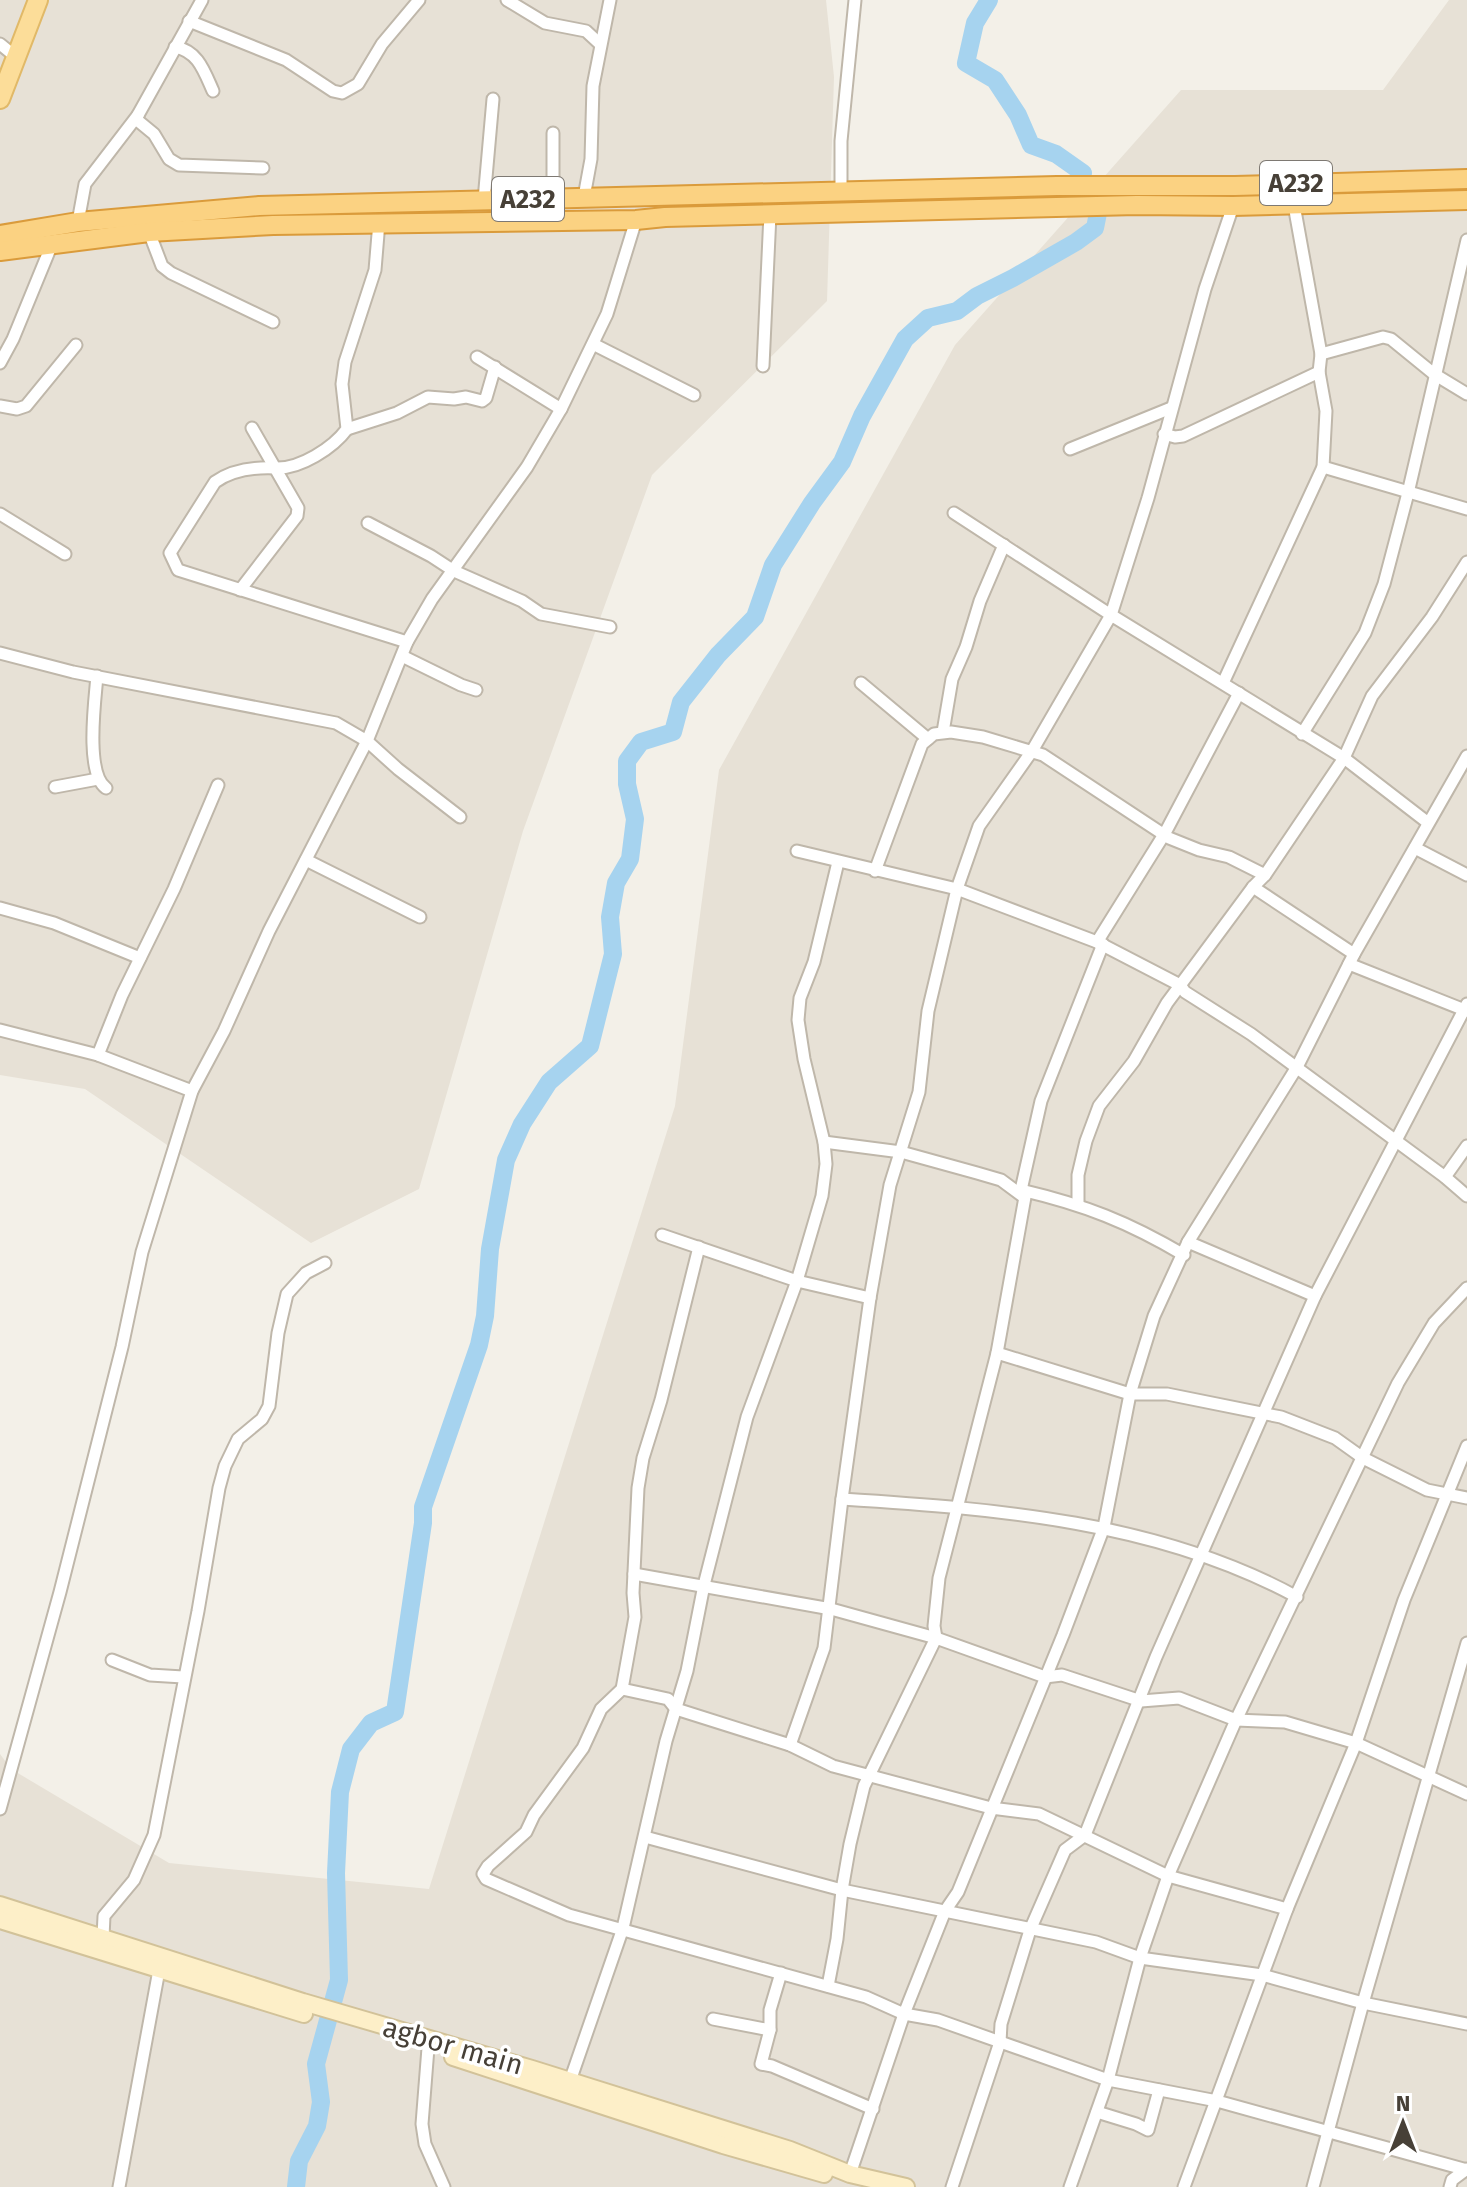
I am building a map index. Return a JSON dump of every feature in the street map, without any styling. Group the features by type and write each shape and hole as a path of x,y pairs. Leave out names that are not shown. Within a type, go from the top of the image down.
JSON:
{"highway":[{"name":"A232","path":"4,233 78,222 259,206 1467,179"},
{"path":"723,215 724,194"},
{"name":"A232","path":"0,251 149,232 273,225 636,220 1137,205 1233,206 1467,200"}],"main road":[{"path":"0,99 38,0"},
{"name":"agbor main","path":"0,1905 103,1937 301,2007"},
{"name":"agbor main","path":"0,1920 159,1970 301,2007 530,2076 864,2187"},
{"name":"agbor main","path":"339,2018 428,2048 530,2076 570,2081 790,2150 850,2174 906,2187"}],"street":[{"path":"78,222 85,184 138,115 202,0"},
{"path":"189,21 286,60 333,91 342,93 358,84 382,44 419,0"},
{"path":"507,0 545,23 586,31 600,44"},
{"path":"584,197 591,159 592,97 610,0"},
{"path":"841,192 841,141 855,0"},
{"path":"0,44 16,57"},
{"path":"175,47 186,49 199,61 213,91"},
{"path":"484,200 493,99"},
{"path":"138,115 137,120 154,134 169,159 179,165 263,168"},
{"path":"553,133 553,199"},
{"path":"1223,683 1323,467 1326,411 1319,372 1321,354 1294,205"},
{"path":"790,1745 824,1648 870,1298 890,1185 919,1092 928,1011 957,889 979,826 1032,751 1111,615 1233,206"},
{"path":"763,366 770,214"},
{"path":"0,1809 60,1592 122,1347 142,1252 192,1091 224,1031 269,931 367,741 407,642 432,599 527,467 561,409 607,314 636,220"},
{"path":"347,429 342,384 345,362 375,270 379,222"},
{"path":"149,232 162,266 171,273 273,322"},
{"path":"1302,734 1365,633 1384,584 1467,240"},
{"path":"0,363 52,244"},
{"path":"1321,354 1383,337 1391,339 1434,374 1467,394"},
{"path":"593,344 694,395"},
{"path":"0,406 17,409 26,406 76,345"},
{"path":"477,357 561,409"},
{"path":"407,642 178,570 171,558 171,548 222,476 261,467 275,468 312,458 328,448 347,429 397,413 428,397 466,397 482,401 486,398 495,367"},
{"path":"1164,434 1183,436 1319,372"},
{"path":"1070,449 1171,408"},
{"path":"240,590 297,516 298,508 252,428"},
{"path":"1323,467 1467,509"},
{"path":"954,513 1111,615 1344,758 1427,822"},
{"path":"0,514 65,554"},
{"path":"368,523 454,571 522,601 541,614 610,627"},
{"path":"943,732 952,679 1004,545"},
{"path":"1078,1204 1078,1175 1099,1106 1134,1061 1180,985 1265,875 1344,758 1372,696 1432,617 1467,562"},
{"path":"0,653 215,701 336,723 367,741 460,817"},
{"path":"402,656 476,690"},
{"path":"55,787 102,783 93,728 97,676"},
{"path":"861,683 928,739"},
{"path":"828,1986 842,1890 864,1786 936,1638 934,1626 939,1578 997,1353 1025,1175 1041,1101 1100,943 1165,833 1239,693"},
{"path":"875,871 915,762 928,739 943,732 983,737 1032,751 1078,776 1171,839 1229,857 1265,875"},
{"path":"850,2174 904,2014 945,1911 958,1892 1104,1527 1130,1394 1154,1316 1188,1242 1297,1067 1351,959 1467,756"},
{"path":"98,1055 218,785"},
{"path":"1415,848 1467,875"},
{"path":"797,851 957,889 1100,943 1180,985 1185,992 1297,1067 1467,1196"},
{"path":"306,860 420,917"},
{"path":"570,2081 623,1928 747,1417 797,1281 822,1196 826,1164 824,1142 798,1020 800,998 814,962 838,862"},
{"path":"952,2187 1000,2042 1001,2024 1030,1930 1065,1850 1085,1835 1156,1657 1315,1296 1466,1008 1351,959 1253,887"},
{"path":"0,908 54,923 140,958"},
{"path":"0,1030 98,1055 192,1091"},
{"path":"824,1142 901,1152 1001,1180 1023,1194 1078,1204 1140,1229 1184,1255"},
{"path":"1445,1177 1467,1146"},
{"path":"1001,1180 1025,1175"},
{"path":"662,1235 797,1281 870,1298"},
{"path":"1188,1242 1315,1296"},
{"path":"699,1247 665,1387 643,1458 638,1488 635,1617 622,1689 601,1709 583,1748 534,1815 526,1832 488,1866 483,1874 486,1879 569,1915 866,1997 904,2014 938,2020 1108,2080 1217,2101 1467,2170"},
{"path":"103,1937 104,1916 134,1880 154,1835 225,1466 238,1439 262,1419 269,1406 278,1333 287,1294 306,1273 325,1263"},
{"path":"1070,2187 1108,2080 1140,1958 1168,1876 1236,1720 1398,1383 1434,1323 1466,1291"},
{"path":"997,1353 1130,1394 1167,1394 1281,1417 1335,1438 1363,1458 1427,1490 1467,1498"},
{"path":"1184,2187 1287,1909 1356,1743 1404,1600 1467,1446"},
{"path":"842,1499 956,1506 1104,1527 1201,1554 1297,1597"},
{"path":"634,1574 831,1609 936,1638 1045,1677 1062,1675 1141,1701 1179,1698 1236,1720 1285,1722 1356,1743 1467,1794"},
{"path":"1313,2187 1467,1643"},
{"path":"112,1660 150,1675 183,1677"},
{"path":"622,1689 668,1699 676,1709 790,1745 833,1766 991,1808 1039,1814 1168,1876 1287,1909"},
{"path":"645,1837 842,1890 1096,1942 1140,1958 1262,1975 1363,2003 1467,2024"},
{"path":"119,2187 159,1970"},
{"path":"781,1973 770,2010 770,2030 761,2064 873,2109"},
{"path":"713,2019 770,2030"},
{"path":"428,2048 422,2124 425,2144 444,2187"},
{"path":"1097,2112 1148,2130 1159,2090"},
{"path":"1450,2187 1452,2180 1467,2170"}],"shaded area":[{"path":"0,0 826,0 834,77 827,301 652,475 523,831 419,1189 311,1243 85,1089 0,1075"},
{"path":"1449,0 1467,0 1467,2187 0,2187 0,1754 11,1769 169,1863 429,1889 675,1106 719,770 955,345 1181,90 1383,90"}],"waterway":[{"path":"296,2187 299,2161 317,2126 321,2102 316,2064 339,1980 336,1873 340,1792 351,1749 371,1723 395,1712 423,1507 479,1345 485,1316 490,1249 506,1160 522,1124 549,1082 590,1046 613,954 610,917 616,883 630,859 635,819 627,784 627,761 641,742 673,732 681,702 718,655 755,617 773,565 842,462 862,416 905,339 928,318 957,311 977,296 1076,242 1095,228 1100,203 1078,185 1083,173 1056,154 1031,145 1018,115 995,80 966,63 975,23 989,0"}]}
